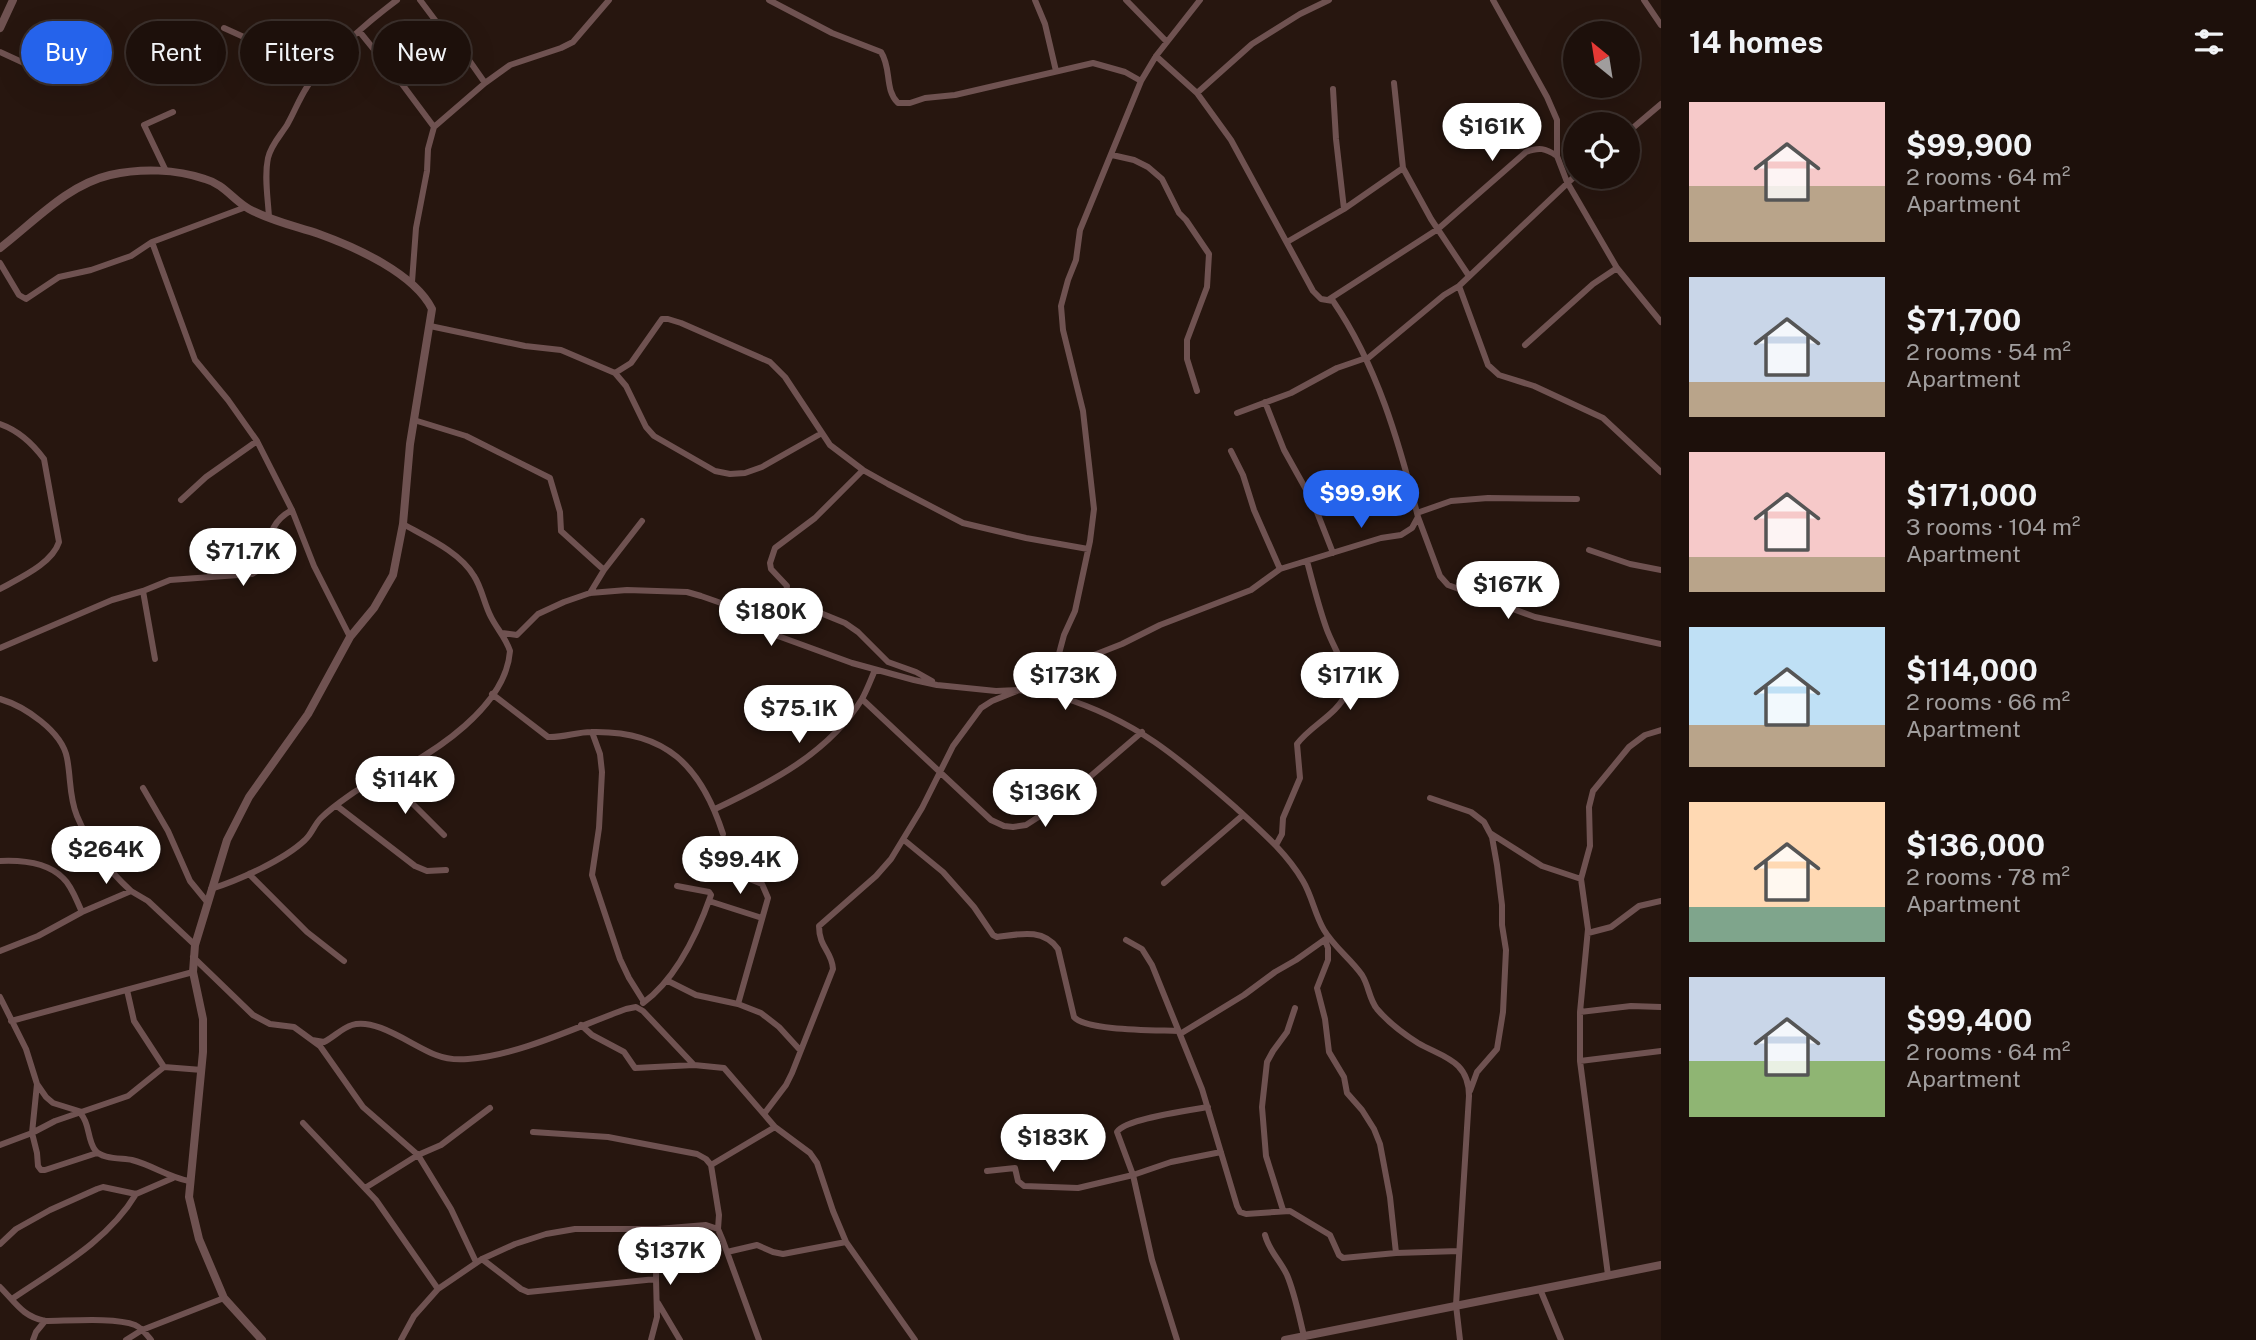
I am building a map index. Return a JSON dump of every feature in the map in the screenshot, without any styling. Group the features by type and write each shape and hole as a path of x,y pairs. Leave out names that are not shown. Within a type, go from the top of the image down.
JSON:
{"street":[{"path":"0,28 13,0"},
{"path":"397,0 359,31 434,127"},
{"path":"420,0 457,43 485,83"},
{"path":"412,282 416,228 427,171 429,142 434,127 510,65 573,42 610,0"},
{"path":"769,0 832,33 881,52 886,59 891,95 898,103 955,95 1093,63 1125,72 1141,81"},
{"path":"1035,0 1045,24 1056,71"},
{"path":"1126,0 1167,42"},
{"path":"1061,697 1055,673 1065,635 1075,611 1094,509 1083,411 1063,330 1061,306 1076,260 1080,230 1141,81 1156,56 1200,0"},
{"path":"1197,93 1252,44 1300,14 1329,0"},
{"path":"1493,0 1557,120 1557,156 1563,172"},
{"path":"1644,0 1661,25"},
{"path":"0,52 21,62"},
{"path":"1156,56 1197,93 1231,140 1313,291 1321,299 1333,301 1366,358 1386,406 1417,515 1440,576 1448,584 1535,617 1661,644"},
{"path":"1394,83 1403,168 1416,195 1469,276"},
{"path":"269,218 269,157 274,143 309,84"},
{"path":"1333,89 1344,209"},
{"path":"1640,122 1661,104"},
{"path":"166,171 144,125 173,112"},
{"path":"1328,300 1438,229 1526,152 1538,147 1557,156"},
{"path":"1112,155 1134,160 1156,172 1179,213 1209,254 1208,287 1187,340 1187,359 1198,391"},
{"path":"1287,242 1344,209 1403,168"},
{"path":"0,248 83,185 109,175 166,171 206,179 221,185 246,207 269,218 340,242 374,259 412,282 427,298 432,309 414,420 403,524 393,575 374,608 350,637 308,714 249,797 227,840 193,957 193,972 202,1019 202,1070 189,1197 200,1239 224,1298 262,1340"},
{"path":"1237,413 1291,393 1337,368 1366,358 1459,286 1563,186"},
{"path":"1571,189 1617,268 1661,322"},
{"path":"0,263 19,295 26,299 59,277 91,270 131,256 152,243 246,207"},
{"path":"152,243 195,360 257,441 350,637"},
{"path":"1525,345 1592,284 1617,268"},
{"path":"1459,286 1492,370 1603,418 1661,472"},
{"path":"615,373 631,363 662,319 668,318 770,362 785,377 830,445 863,470 964,523 1088,549"},
{"path":"430,326 525,346 561,349 615,373 626,386 646,427 654,436 715,471 745,473 762,467 822,433"},
{"path":"1265,402 1284,450 1313,502 1333,553"},
{"path":"414,420 466,436 550,478 560,512 561,531 604,570"},
{"path":"0,424 17,433 44,459 59,542 57,549 41,564 0,589"},
{"path":"181,500 206,477 257,441"},
{"path":"1231,451 1280,569"},
{"path":"863,470 815,518 775,548 770,563 771,569 787,586 786,594 791,601 845,623 888,662 916,672 937,685"},
{"path":"764,1114 786,1085 833,969 831,959 819,939 819,926 876,876 904,840 953,746 981,708 1032,682 1160,625 1251,590 1280,569 1381,538 1401,535 1412,528 1417,515 1451,501 1488,498 1577,499"},
{"path":"0,648 112,600 170,580 252,574 265,562 269,537 275,523 292,510"},
{"path":"590,593 604,570 642,521"},
{"path":"211,889 249,873 300,844 312,833 320,819 362,787 386,777 443,744 467,725 502,678 510,650 491,618 475,576 467,565 403,524"},
{"path":"1589,551 1630,564 1661,570"},
{"path":"1276,845 1282,834 1283,818 1300,778 1297,744 1331,714 1347,692 1344,670 1328,632 1307,561"},
{"path":"502,633 517,635 538,614 590,593 626,590 687,592 741,610 778,636 875,670 937,685 996,691 1019,690 1061,697 1117,718 1142,732 1188,766 1276,845 1303,881 1327,938 1328,960 1317,990 1325,1019 1329,1052 1344,1077 1347,1093 1362,1110 1380,1144 1390,1197 1396,1253"},
{"path":"143,591 155,659"},
{"path":"715,809 778,778 836,731 862,699 875,670"},
{"path":"492,694 548,737 592,732 643,738 663,746 683,763 701,784 715,809 723,834"},
{"path":"0,699 20,706 56,736 63,745 71,799 78,818 100,857 131,891 148,901 195,945"},
{"path":"862,699 991,820 1004,826 1026,825 1057,805 1142,732"},
{"path":"1608,1275 1580,1061 1580,1012 1588,933 1581,878 1590,846 1589,807 1593,791 1635,742 1646,734 1661,730"},
{"path":"592,732 603,772 592,876 620,960 644,1002"},
{"path":"386,777 444,835"},
{"path":"143,788 168,831 190,881 208,902"},
{"path":"1430,798 1478,816 1490,833 1542,866 1581,878"},
{"path":"338,806 415,866 427,871 446,870"},
{"path":"1164,883 1243,815"},
{"path":"1469,1096 1477,1072 1497,1049 1503,1012 1506,950 1497,865 1490,833"},
{"path":"904,840 943,872 974,907 993,935 997,937 1028,933 1052,941 1058,949 1065,983 1080,1023 1179,1032 1244,995 1327,938"},
{"path":"0,862 21,860 39,865 63,878 82,912"},
{"path":"728,870 762,884 768,898 738,1004"},
{"path":"249,873 307,932 344,961"},
{"path":"312,1040 324,1042 349,1026 360,1025 381,1028 400,1035 438,1056 470,1059 520,1048 636,1007 668,981 683,956 711,895 709,892 677,886"},
{"path":"0,951 38,936 82,912 131,891"},
{"path":"709,901 762,918"},
{"path":"1588,933 1608,929 1639,906 1661,901"},
{"path":"1327,938 1363,977 1373,1004 1394,1027 1455,1062 1466,1078 1469,1096 1456,1305 1460,1340"},
{"path":"1126,940 1142,949 1148,956 1209,1107 1240,1212 1246,1214 1290,1211 1325,1230 1334,1240 1341,1257 1459,1251"},
{"path":"193,957 253,1015 270,1024 289,1024 323,1048 363,1107 418,1155 479,1260 521,1289 537,1293 656,1279"},
{"path":"11,1021 193,972"},
{"path":"668,981 696,995 738,1004 761,1013 779,1027 800,1050"},
{"path":"127,990 134,1021 164,1067"},
{"path":"0,997 26,1049 37,1084 53,1103 82,1113 93,1149 97,1153"},
{"path":"1580,1012 1631,1006 1661,1007"},
{"path":"636,1007 643,1011 694,1066"},
{"path":"1283,1210 1266,1156 1262,1107 1267,1062 1287,1032 1294,1008"},
{"path":"581,1025 592,1035 624,1052 635,1068 724,1068 775,1128 810,1153 817,1163 832,1211 846,1242 915,1340"},
{"path":"1580,1061 1661,1051"},
{"path":"0,1145 55,1121 128,1096 164,1067 202,1070"},
{"path":"37,1084 32,1133 41,1170 97,1153 134,1160 173,1178 189,1181"},
{"path":"1177,1340 1152,1260 1133,1175 1116,1132 1118,1128 1156,1116 1209,1107"},
{"path":"365,1188 418,1155 441,1145 489,1108"},
{"path":"303,1123 365,1188 390,1219 438,1289"},
{"path":"711,1165 775,1128"},
{"path":"533,1132 608,1137 697,1154 706,1159 711,1165 719,1215 718,1230 759,1340"},
{"path":"987,1171 1012,1167 1016,1170 1020,1185 1078,1188 1133,1175 1171,1162 1221,1152"},
{"path":"0,1244 16,1229 97,1189 103,1187 136,1194 173,1178"},
{"path":"12,1299 83,1250 111,1226 128,1208 136,1194"},
{"path":"401,1340 414,1316 438,1289 479,1260 526,1241 575,1229 657,1229 706,1225 718,1230"},
{"path":"651,1340 657,1317 657,1229"},
{"path":"1265,1235 1268,1247 1280,1261 1291,1284 1304,1336"},
{"path":"727,1252 757,1245 783,1254 846,1242"},
{"path":"1285,1340 1661,1265"},
{"path":"0,1287 25,1314 45,1321 120,1322 134,1325 151,1340"},
{"path":"1540,1289 1561,1340"},
{"path":"126,1340 142,1330 224,1298"},
{"path":"657,1301 680,1340"},
{"path":"33,1340 45,1321"}]}
